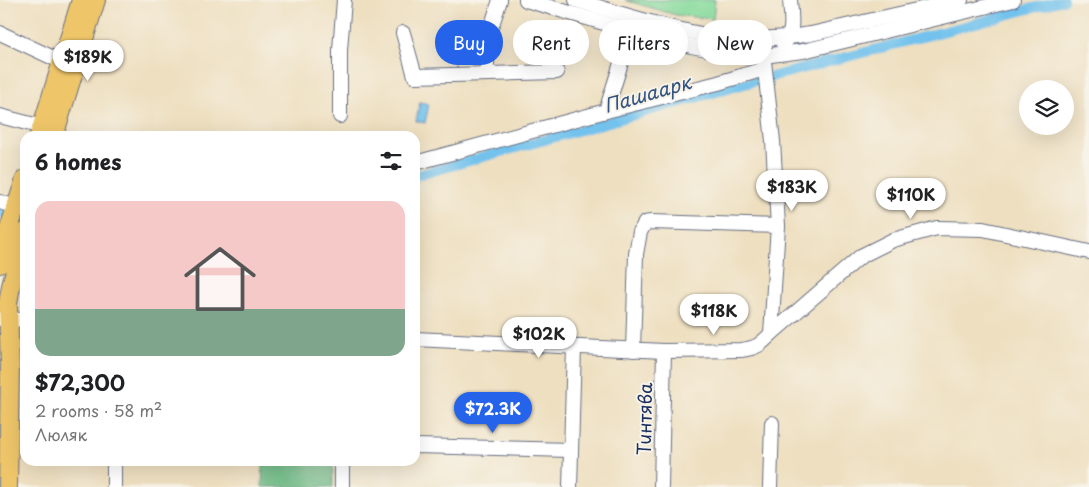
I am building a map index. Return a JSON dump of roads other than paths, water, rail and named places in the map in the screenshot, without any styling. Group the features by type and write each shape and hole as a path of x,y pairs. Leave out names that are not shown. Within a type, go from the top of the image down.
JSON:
{"main road":[{"path":"45,131 62,62 80,8 96,0"},
{"path":"80,8 106,0"},
{"path":"46,131 80,8"},
{"path":"8,487 11,320 8,303 11,286 14,207 20,192"},
{"path":"0,264 14,236"}],"street":[{"path":"340,116 340,50 344,0"},
{"path":"487,74 487,40 500,0"},
{"path":"526,0 599,22"},
{"path":"576,0 632,17 693,32 745,38 790,38 961,0"},
{"path":"771,334 778,226 773,140 764,66 765,54 790,38 790,0"},
{"path":"420,162 606,111 718,83 803,51 1014,0"},
{"path":"0,33 62,62"},
{"path":"403,33 415,76 557,72"},
{"path":"688,45 729,53 764,66"},
{"path":"606,111 621,65"},
{"path":"0,116 40,131"},
{"path":"633,350 636,254 640,232 645,223 778,226"},
{"path":"420,339 664,351 753,349 760,345 861,256 893,240 937,228 983,229 1089,252"},
{"path":"570,487 574,347"},
{"name":"Тинтява","path":"662,487 664,351"},
{"path":"770,487 772,423"},
{"path":"420,446 571,450"},
{"path":"114,466 114,487"},
{"path":"342,466 342,487"}],"water":[{"path":"420,102 429,104 425,123 416,121"}],"waterway":[{"name":"Пашаарк","path":"420,175 752,82 1063,0"},
{"name":"Пашаарк","path":"0,212 20,219"}]}
